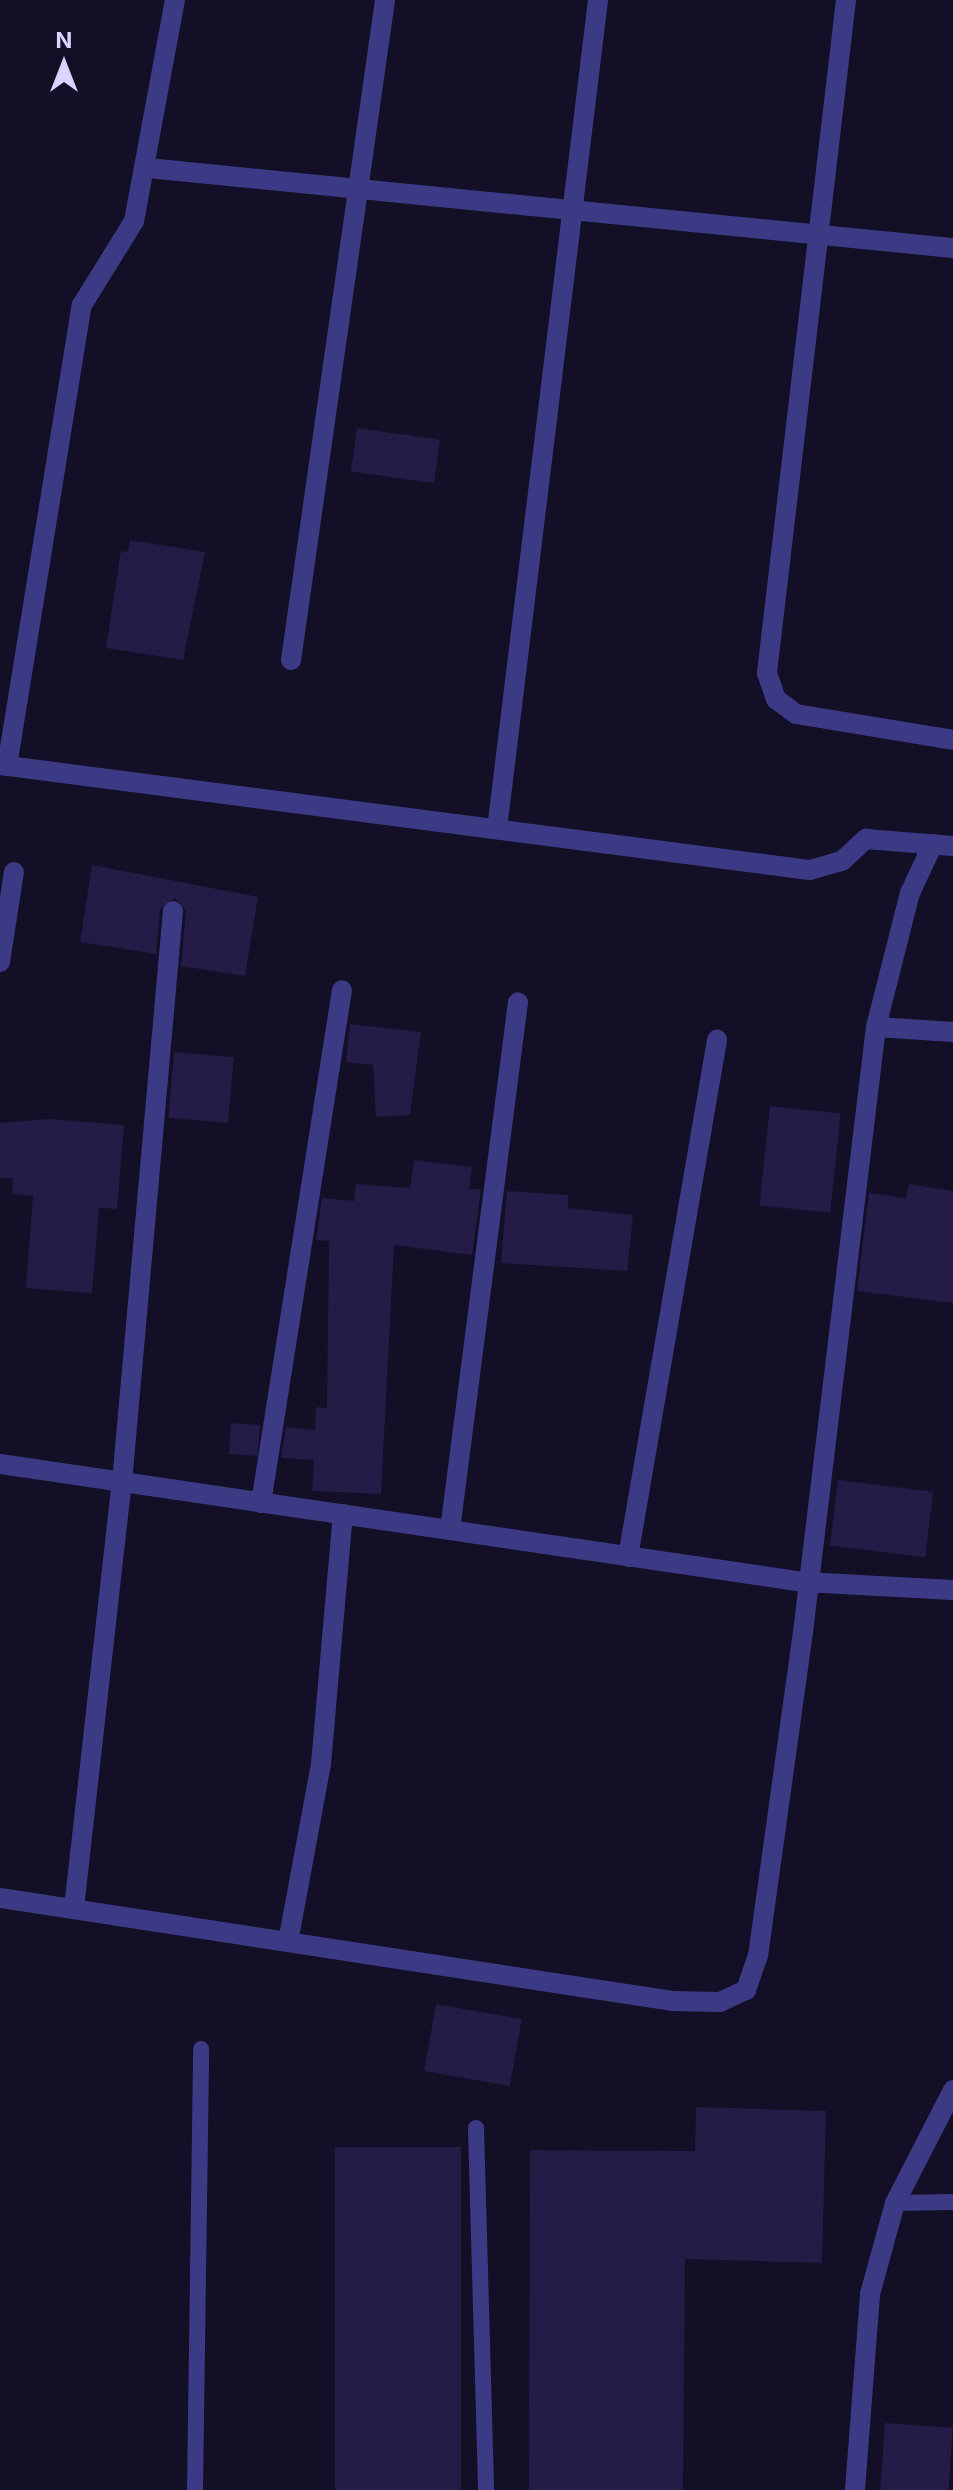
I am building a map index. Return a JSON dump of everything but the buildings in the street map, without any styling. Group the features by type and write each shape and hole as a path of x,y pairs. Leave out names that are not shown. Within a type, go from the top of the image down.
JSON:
{"street":[{"path":"175,0 148,168 134,221 82,305 4,766 810,870 829,868 866,839 943,845"},
{"path":"291,660 385,0"},
{"path":"497,829 598,0"},
{"path":"846,0 767,673 776,699 796,714 953,740"},
{"path":"148,168 358,193 819,232 953,248"},
{"path":"0,1898 672,2001 720,2002 746,1990 762,1925 876,1027 910,893 943,845"},
{"path":"0,962 14,872"},
{"path":"74,1908 122,1482 173,911"},
{"path":"261,1503 342,990"},
{"path":"450,1530 518,1002"},
{"path":"876,1027 953,1032"},
{"path":"628,1557 717,1040"},
{"path":"0,1464 804,1582 953,1590"},
{"path":"288,1942 321,1764 343,1514"},
{"path":"855,2490 859,2365 895,2203 953,2090"}],"lane":[{"path":"195,2490 201,2049"},
{"path":"476,2128 486,2490"},
{"path":"895,2203 953,2202"}]}
